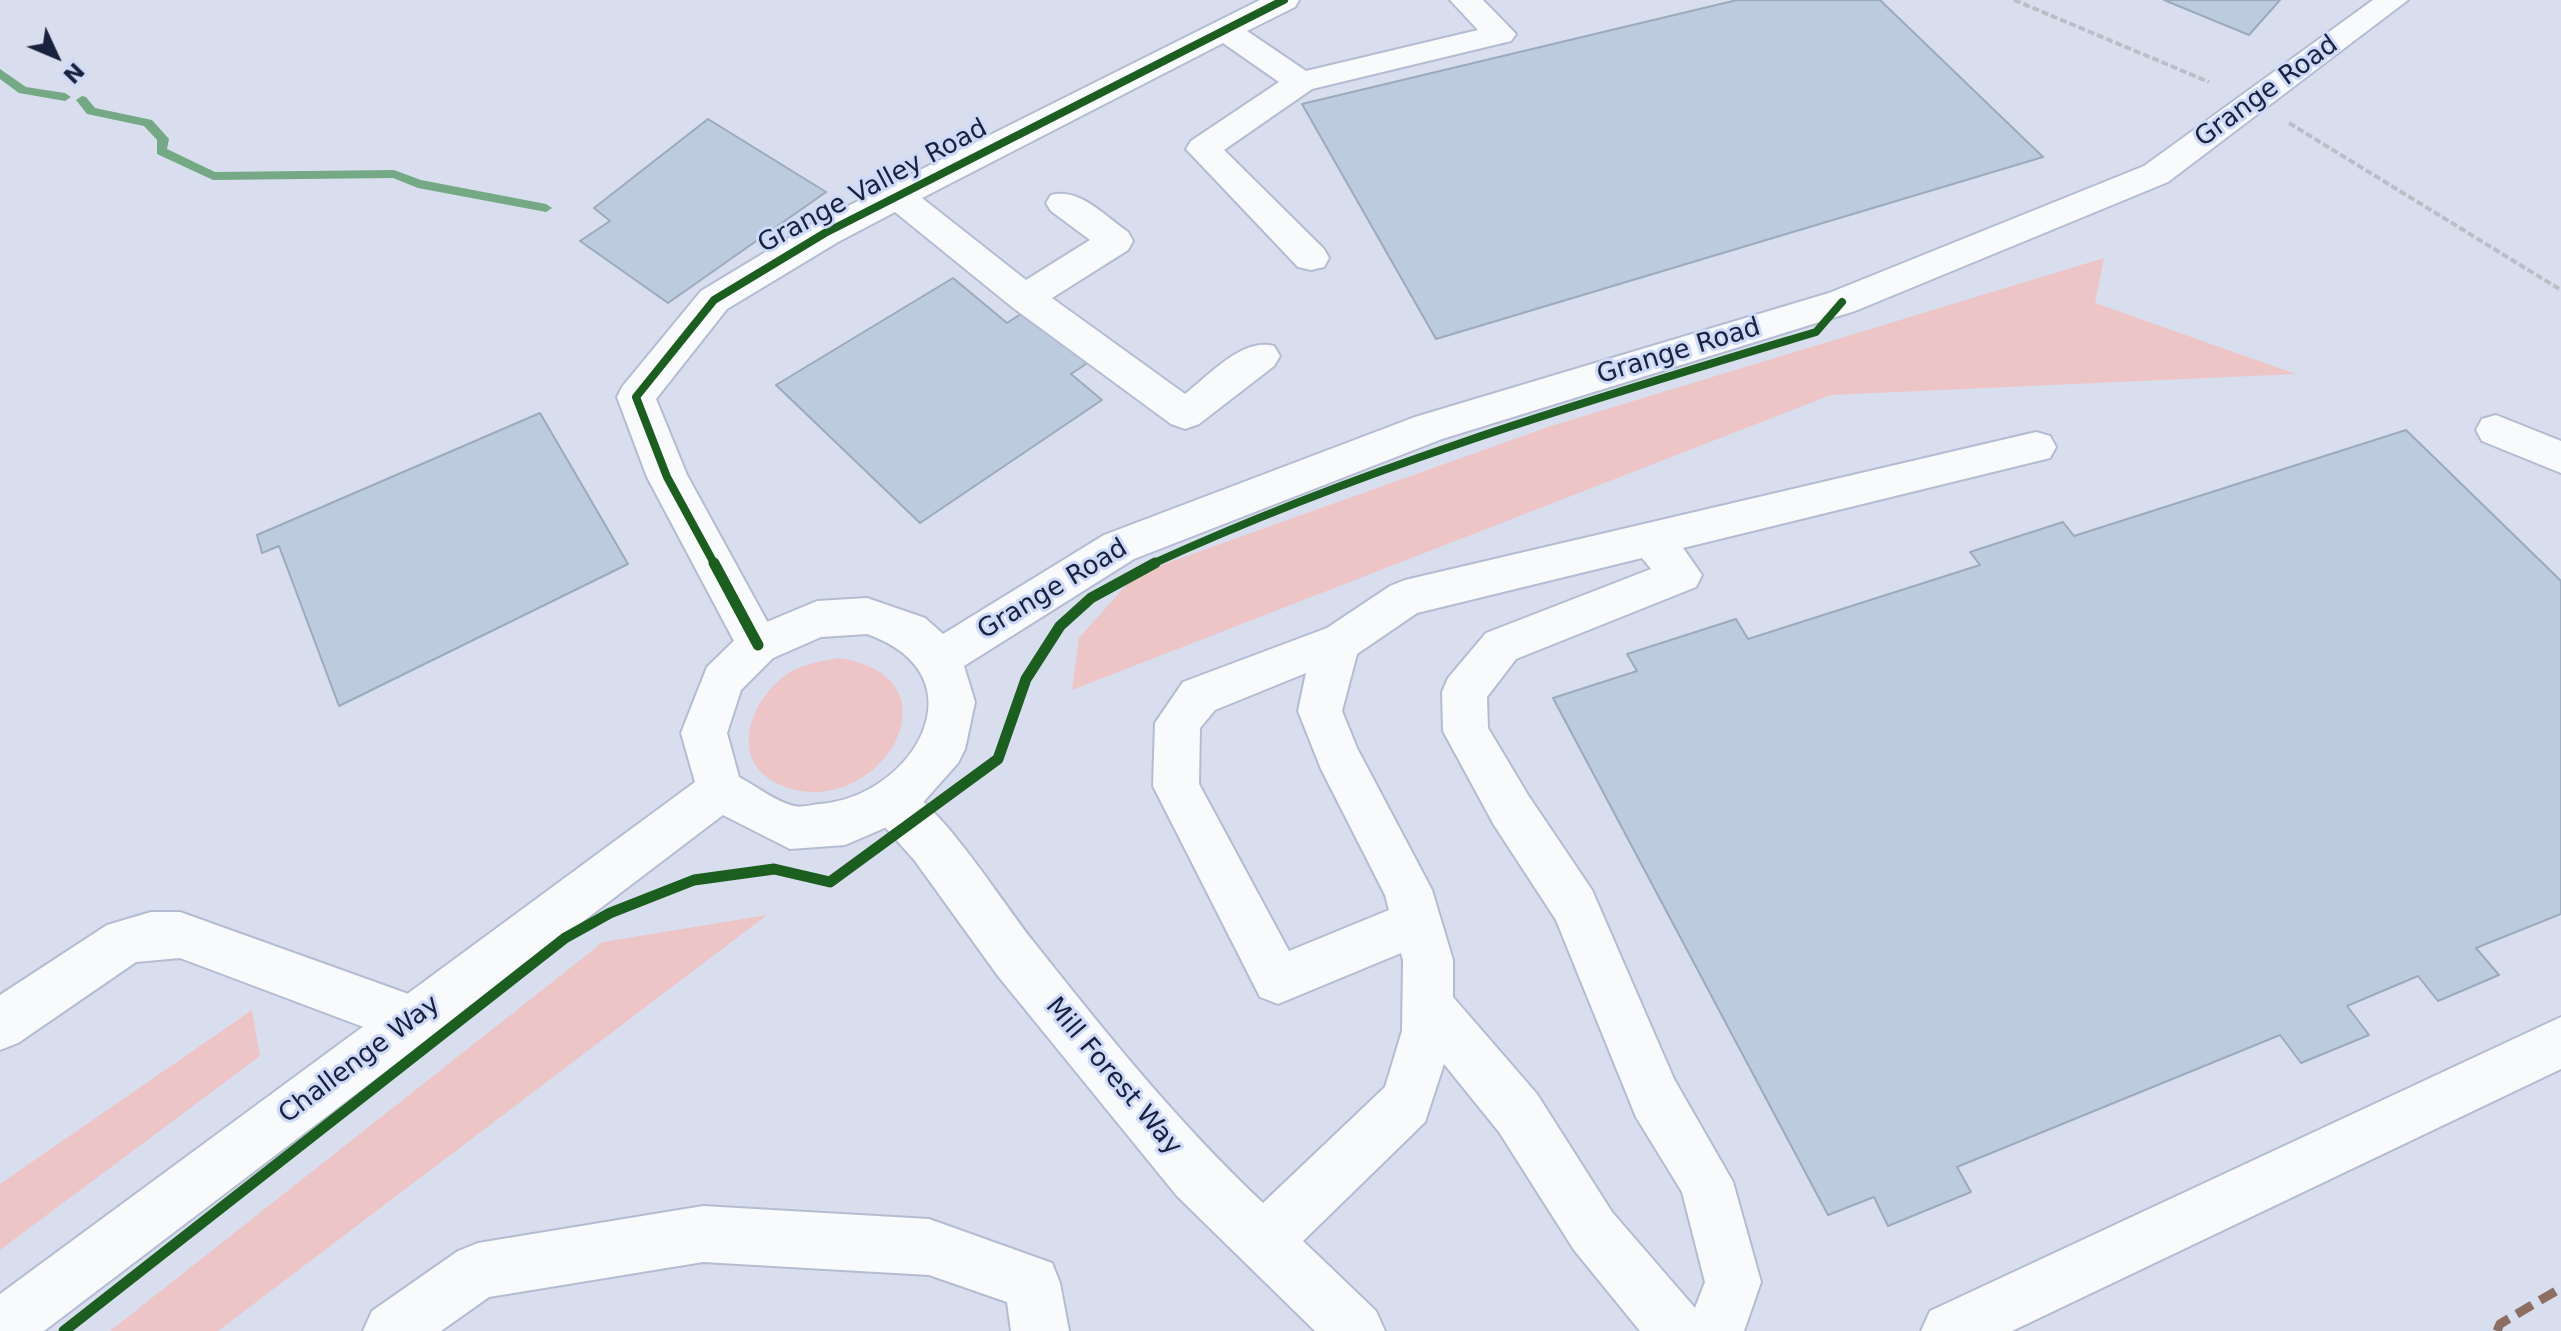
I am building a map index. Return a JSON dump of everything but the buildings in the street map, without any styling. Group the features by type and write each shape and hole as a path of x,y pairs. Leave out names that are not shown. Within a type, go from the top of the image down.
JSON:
{"main road":[{"name":"Grange Valley Road","path":"758,645 667,477 636,397 714,300 825,233 1284,0"},
{"path":"1311,258 1203,149 1301,82 1500,34 1465,0"},
{"name":"Grange Road","path":"940,658 1119,547 1429,428 1842,302 2156,174 2393,0"},
{"path":"1225,30 1301,82"},
{"path":"897,196 1025,298 1185,414 1261,356"},
{"path":"1025,298 1115,241 1063,203"},
{"path":"2496,430 2561,458"},
{"path":"1417,922 1278,980 1176,786 1178,723 1199,696 1228,682 1342,641 1405,598 2036,447"},
{"path":"1651,539 1681,575 1501,646 1464,692 1466,731 1511,810 1575,906 1655,1098 1706,1182 1733,1282 1715,1331"},
{"path":"867,616 910,631 940,658 953,702 942,749 893,802 845,824 790,828 720,790 704,733 723,680 758,645 817,619 867,616"},
{"path":"1263,1241 1406,1103 1428,1031 1428,960 1408,890 1337,755 1320,711 1330,665 1342,641"},
{"name":"Challenge Way","path":"0,1329 720,790"},
{"name":"Mill Forest Way","path":"893,802 932,846 1016,959 1196,1177 1356,1331"},
{"path":"0,1025 124,942 151,935 180,935 414,1021"},
{"path":"1428,1006 1518,1113 1593,1231 1677,1331"},
{"path":"1950,1331 2561,1042"},
{"path":"392,1331 478,1271 703,1234 929,1247 1032,1283 1040,1331"}],"path":[{"path":"2014,0 2254,102 2561,290"}],"shaded area":[{"path":"2104,258 2095,303 2296,374 1831,395 1072,690 1079,638 1136,574 1551,426"},
{"path":"839,658 877,671 898,692 903,717 895,743 876,767 850,784 818,792 783,786 765,776 755,763 749,748 749,732 754,716 773,686 787,674 805,665"},
{"path":"767,915 218,1331 110,1331 603,942"},
{"path":"252,1010 260,1056 0,1250 0,1184"}],"waterway":[{"path":"0,73 23,90 65,97"},
{"path":"82,100 91,111 148,123 163,139 161,151 213,176 394,174 418,184 546,208"}],"marked path":[{"path":"2497,1331 2500,1324 2561,1288"}],"cycle path":[{"path":"758,645 667,477 636,397 714,300 825,233 1284,0"},
{"path":"64,1331 565,938 610,913 694,880 774,869 830,882 998,759 1017,699 1036,660 1060,626 1091,598 1109,587 1225,532 1370,473 1592,399 1816,332 1842,302"}]}
